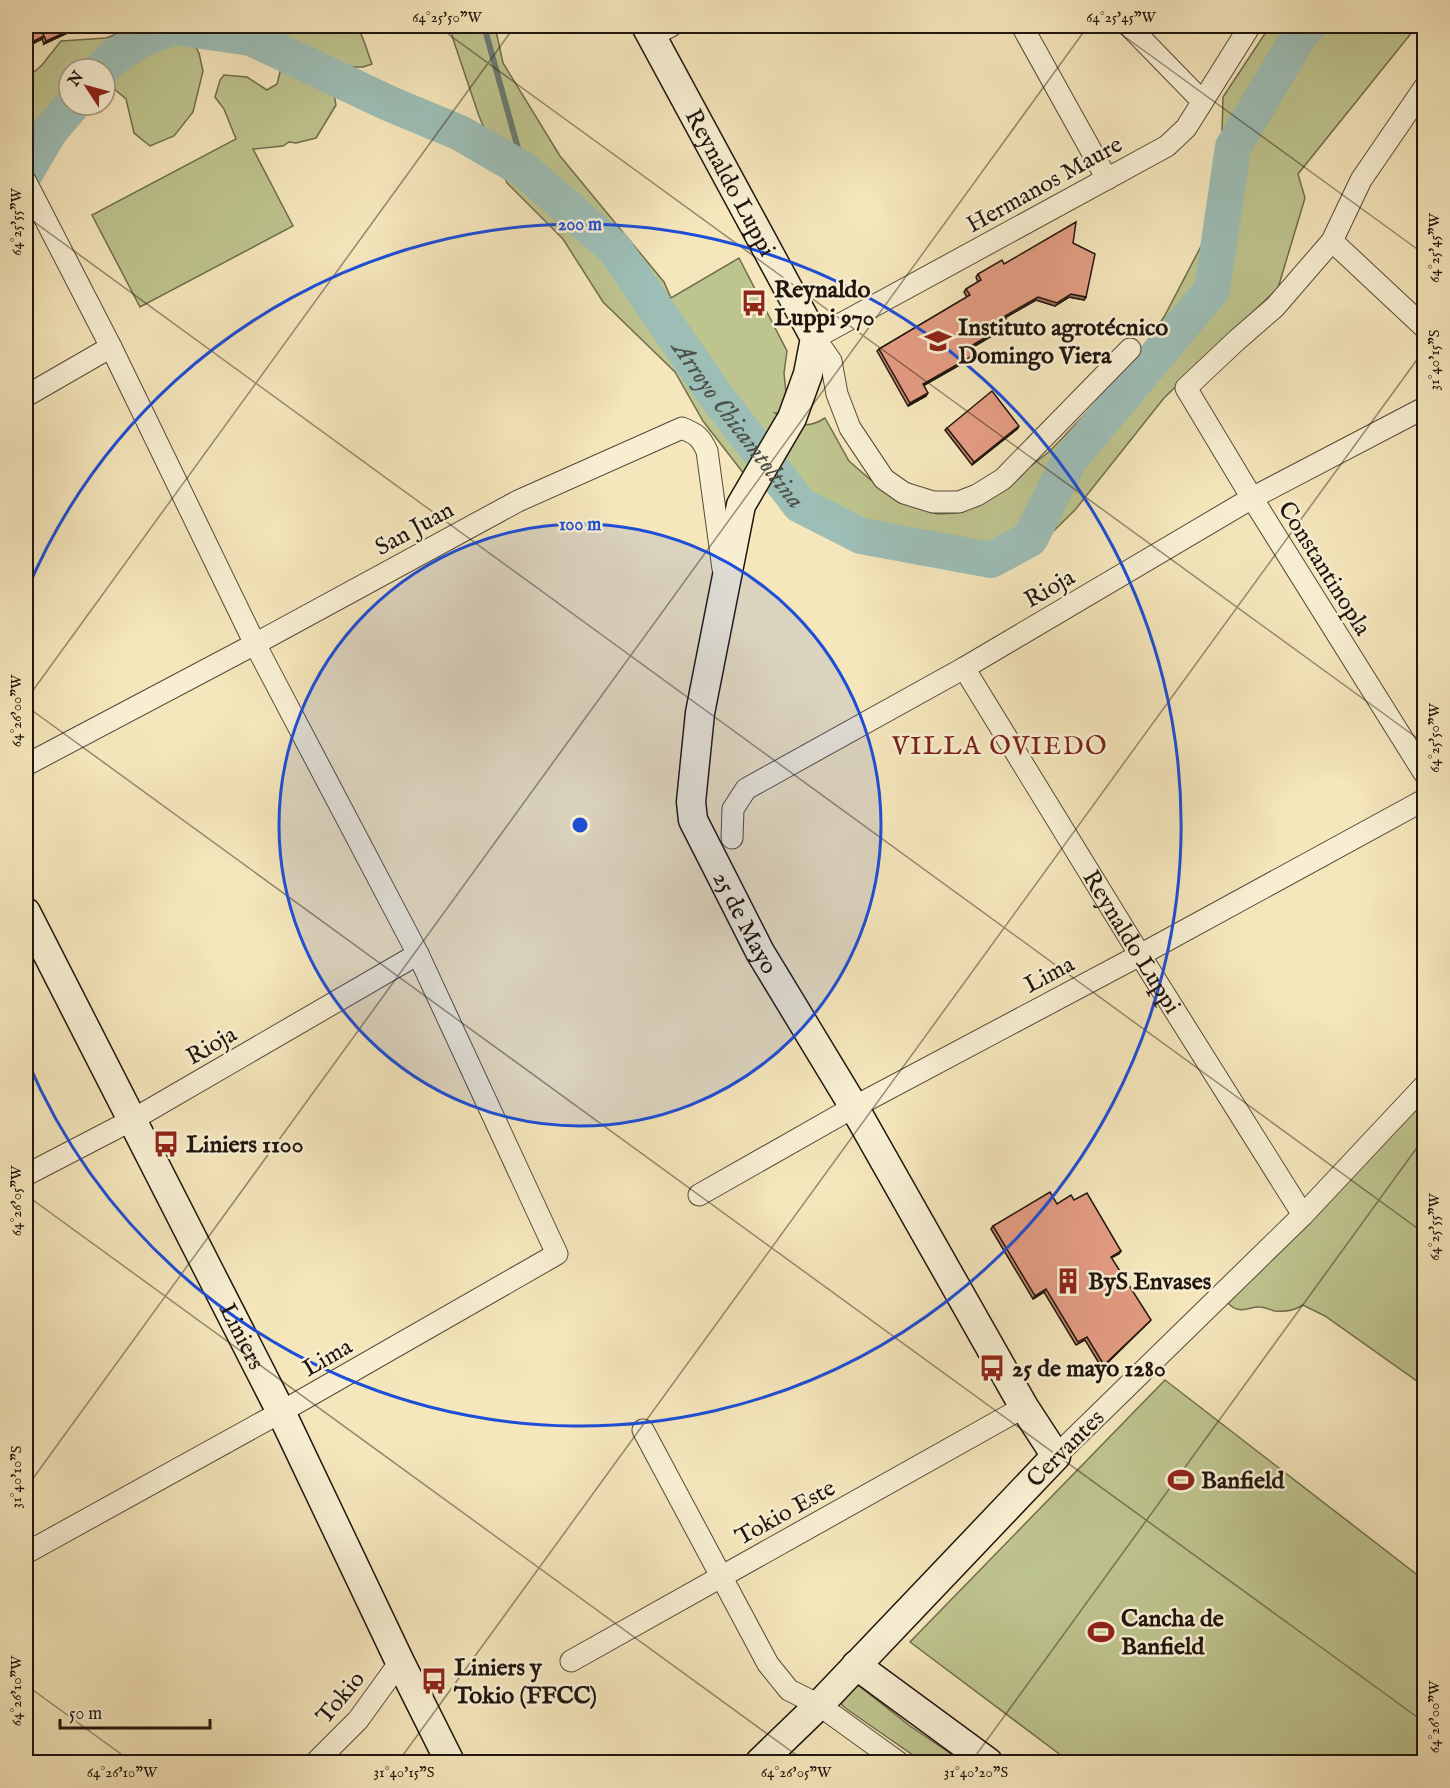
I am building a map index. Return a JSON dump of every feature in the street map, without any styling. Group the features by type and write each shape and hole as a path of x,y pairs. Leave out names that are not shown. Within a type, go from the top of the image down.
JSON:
{"street":[{"path":"1022,26 1107,179"},
{"path":"1129,26 1202,101"},
{"name":"Hermanos Maure","path":"815,338 1167,146 1186,128 1250,26"},
{"name":"Reynaldo Luppi","path":"656,29 815,338 831,361 837,394 850,428 884,479 904,493 933,502 959,502 977,495 1003,479 1130,349"},
{"path":"1425,88 1361,180 1332,241 1425,327"},
{"path":"26,182 111,347 255,644 418,954"},
{"name":"Constantinopla","path":"1332,241 1275,307 1236,340 1186,388 1252,498 1425,773"},
{"name":"25 de Mayo","path":"815,338 808,374 792,418 741,505 700,713 692,802 693,820 760,952 854,1107 1024,1407 1056,1456"},
{"path":"26,396 111,347"},
{"name":"Rioja","path":"732,838 733,808 746,789 964,668 1252,498 1425,408"},
{"name":"San Juan","path":"26,765 518,501 682,428 696,434 707,451 725,585"},
{"name":"Reynaldo Luppi","path":"964,668 1302,1215"},
{"name":"Lima","path":"699,1195 854,1107 1425,800"},
{"name":"Liniers","path":"26,912 281,1412 450,1762"},
{"name":"Rioja","path":"26,1175 132,1120 418,954"},
{"name":"Lima","path":"26,1552 281,1412 557,1254 418,954"},
{"name":"Cervantes","path":"760,1762 819,1705 1056,1456 1302,1215 1425,1086"},
{"name":"Tokio Este","path":"571,1661 1024,1407"},
{"path":"643,1430 768,1664 789,1690 819,1705 898,1762"},
{"name":"Tokio","path":"316,1762 358,1720 400,1662"},
{"path":"856,1665 988,1762"}],"green space":[{"path":"126,26 203,26 189,35 199,53 203,71 193,112 174,136 150,146 134,133 126,99 117,91 117,57 57,57 57,101 29,130 26,130 26,79 42,65 61,41 106,38 120,33"},
{"path":"264,26 357,26 372,64 352,67 333,89 336,105 316,138 296,143 289,142 283,146 253,149 293,226 140,307 92,215 236,139 224,109 215,97 220,80 224,75 247,77 267,90 277,84 281,68 274,36"},
{"path":"451,26 495,26 503,63 560,156 664,282 671,298 739,258 787,351 784,373 788,412 775,413 806,425 825,418 849,461 880,488 911,505 937,514 957,513 984,502 1050,451 1126,371 1164,317 1220,210 1223,97 1270,26 1417,26 1298,174 1305,198 1278,288 1164,398 1075,510 1026,558 977,571 933,566 850,542 774,496 744,474 703,421 675,372 603,302 563,239 507,183 479,116 452,36"},
{"path":"1424,1094 1424,1386 1325,1316 1303,1305 1286,1311 1275,1311 1264,1307 1240,1310 1228,1303"},
{"name":"Banfield","path":"1165,1380 1424,1580 1424,1762 1070,1762 910,1642"},
{"path":"853,1683 963,1762 923,1762 848,1710 842,1705 841,1699"}],"building":[{"path":"26,26 39,26 44,36 26,45"},
{"path":"40,26 80,26 46,41"},
{"path":"1076,222 1073,243 1095,254 1086,297 1071,294 1057,303 1038,297 1005,316 1009,324 969,347 974,355 923,384 928,393 910,403 879,349 970,295 966,289 981,280 978,274 1002,260 1004,264"},
{"path":"992,391 1019,426 974,462 947,428"},
{"name":"ByS Envases","path":"1050,1192 1057,1204 1071,1195 1074,1200 1087,1193 1121,1251 1111,1257 1151,1320 1104,1365 1087,1337 1078,1342 1046,1289 1035,1296 993,1226"}],"waterway":[{"path":"484,26 524,170"},
{"name":"Arroyo Chicamtoltina","path":"114,57 144,38 174,27 251,38 388,103 460,133 524,170 614,248 713,392 800,505 861,536 991,560 1030,539 1070,459 1212,290 1233,147 1301,33 1308,26"},
{"name":"Arroyo Chicamtoltina","path":"26,172 50,131 62,117"}],"place":[{"name":"Reynaldo Luppi 970","path":"754,303"},
{"name":"Instituto agrotécnico Domingo Viera","path":"938,341"},
{"name":"Liniers 1100","path":"166,1144"},
{"name":"ByS Envases","path":"1068,1281"},
{"name":"25 de mayo 1280","path":"992,1368"},
{"name":"Banfield","path":"1181,1480"},
{"name":"Cancha de Banfield","path":"1101,1632"},
{"name":"Liniers y Tokio (FFCC)","path":"434,1681"}],"district":[{"name":"VILLA OVIEDO","path":"1000,745"}]}
